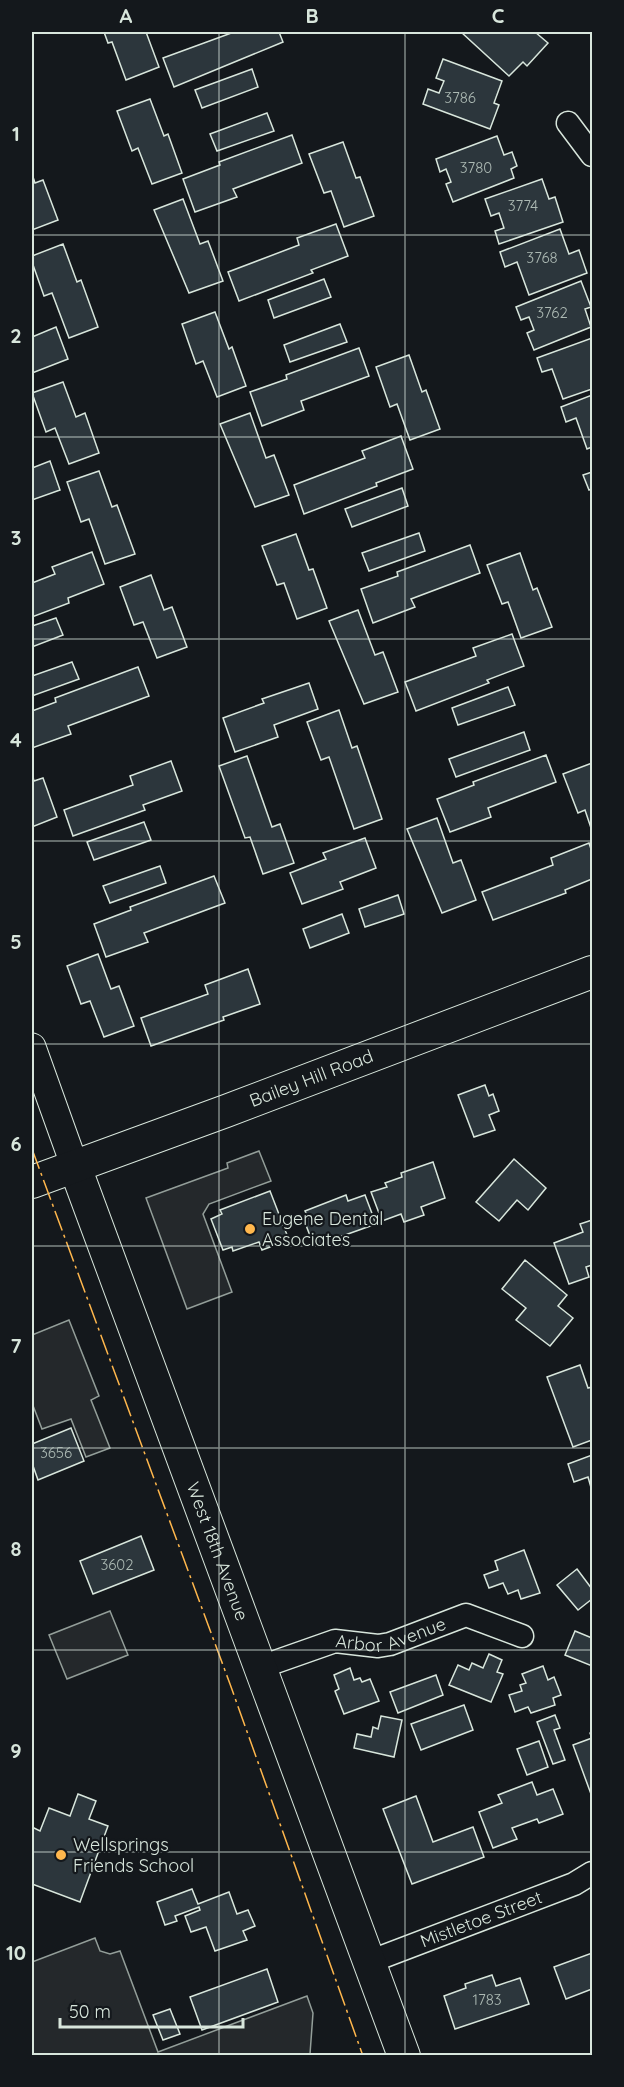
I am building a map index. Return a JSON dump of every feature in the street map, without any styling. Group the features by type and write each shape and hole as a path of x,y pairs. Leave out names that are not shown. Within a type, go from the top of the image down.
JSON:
{"main road":[{"name":"Bailey Hill Road","path":"32,1182 592,972"},
{"name":"West 18th Avenue","path":"75,1167 404,2055"}],"street":[{"path":"568,123 592,155"},
{"name":"West 18th Avenue","path":"32,1047 75,1167"},
{"name":"Arbor Avenue","path":"261,1667 335,1641 378,1646 390,1644 466,1615 522,1636"},
{"name":"Mistletoe Street","path":"369,1962 574,1884 592,1874"}],"shaded area":[{"path":"259,1151 271,1181 209,1204 203,1214 232,1292 187,1309 146,1198 228,1168 227,1163"},
{"path":"69,1320 99,1396 91,1400 110,1448 86,1457 71,1419 42,1429 32,1403 32,1335"},
{"path":"110,1611 128,1655 67,1679 49,1635"},
{"path":"95,1938 100,1951 110,1954 120,1951 158,2052 307,1996 313,2013 310,2054 32,2055 32,1962"}],"building":[{"path":"104,32 146,32 159,67 126,80 112,42 108,43"},
{"path":"234,32 279,32 283,42 174,87 163,58"},
{"path":"461,32 535,32 548,43 527,66 523,62 509,76"},
{"path":"443,59 502,81 494,103 499,105 490,129 423,104 428,89 439,93 444,81 436,78"},
{"path":"252,69 258,87 202,108 195,90"},
{"path":"150,99 164,136 168,134 182,173 152,184 138,148 132,151 117,111"},
{"path":"267,113 274,131 217,151 210,134"},
{"path":"292,135 302,163 233,189 237,197 195,212 183,179 220,165 219,162"},
{"path":"497,136 504,155 512,152 517,166 511,169 514,178 453,202 446,184 451,182 446,169 440,172 436,159"},
{"path":"343,142 356,178 360,177 374,216 344,227 331,191 324,193 309,154"},
{"path":"32,174 35,183 43,180 58,220 32,230"},
{"path":"542,179 549,199 555,197 563,222 499,244 495,231 504,228 499,213 491,216 485,199"},
{"path":"183,199 200,244 208,241 223,281 189,293 154,210"},
{"path":"336,224 348,256 311,270 313,273 239,301 228,272 299,245 297,238"},
{"path":"560,229 569,254 579,250 587,273 529,295 517,262 505,267 500,252"},
{"path":"63,244 77,282 81,280 98,327 69,338 52,293 44,296 32,262 32,256"},
{"path":"324,279 331,297 274,318 268,300"},
{"path":"581,281 591,307 585,309 591,327 534,350 527,333 534,330 529,317 521,320 516,307"},
{"path":"215,312 229,349 232,347 246,386 217,397 203,361 196,364 182,324"},
{"path":"340,324 347,342 290,362 284,345"},
{"path":"56,327 68,359 32,373 32,337"},
{"path":"592,338 592,389 563,399 552,369 542,372 537,358"},
{"path":"359,348 369,376 301,401 304,410 262,426 250,392 287,379 286,375"},
{"path":"409,355 422,392 426,390 440,429 410,440 397,404 390,407 376,367"},
{"path":"63,382 76,417 85,413 99,453 69,464 55,428 46,432 32,393"},
{"path":"592,395 592,447 587,449 576,418 566,422 561,407"},
{"path":"250,413 266,458 274,455 289,495 255,507 220,424"},
{"path":"401,436 413,469 376,483 377,486 304,514 294,485 365,458 362,451"},
{"path":"50,461 60,490 32,500 32,468"},
{"path":"99,471 112,507 117,505 135,554 105,564 89,519 81,522 67,482"},
{"path":"592,472 592,489 589,490 583,475"},
{"path":"402,488 408,506 352,527 345,509"},
{"path":"419,533 425,551 369,571 362,553"},
{"path":"296,534 309,570 313,569 327,608 297,619 284,583 277,585 262,546"},
{"path":"470,545 480,573 411,599 415,607 373,623 361,589 398,576 397,572"},
{"path":"92,552 104,584 68,598 69,603 32,617 32,583 55,574 52,567"},
{"path":"520,553 533,590 537,588 552,627 521,638 508,602 502,604 487,565"},
{"path":"151,575 164,610 172,607 187,647 157,658 143,622 134,625 120,587"},
{"path":"358,610 375,655 383,652 398,692 364,704 329,621"},
{"path":"56,618 63,635 32,647 32,626"},
{"path":"512,634 524,666 487,680 489,683 416,711 405,682 476,656 473,648"},
{"path":"72,662 79,679 32,696 32,676"},
{"path":"138,667 149,696 68,726 71,734 32,748 32,711 56,702 55,698"},
{"path":"309,683 318,709 274,725 278,737 235,752 223,718 264,703 262,699"},
{"path":"508,687 515,705 458,725 452,708"},
{"path":"339,710 352,748 357,746 382,819 354,829 329,757 321,760 307,722"},
{"path":"524,732 530,750 456,777 449,759"},
{"path":"546,755 556,782 488,808 491,817 450,832 437,799 474,785 473,782"},
{"path":"247,756 272,827 280,824 294,863 263,874 250,837 245,838 219,766"},
{"path":"171,761 182,791 143,805 145,810 73,836 64,810 133,785 130,776"},
{"path":"592,763 592,831 585,810 578,813 563,774"},
{"path":"32,774 34,781 43,778 57,817 32,827"},
{"path":"437,818 453,863 461,860 476,900 442,913 407,829"},
{"path":"144,822 151,840 94,860 87,842"},
{"path":"365,838 376,868 340,882 343,889 302,904 290,873 326,859 323,853"},
{"path":"589,843 592,852 592,879 565,890 566,893 493,920 482,892 553,865 551,858"},
{"path":"160,866 166,883 110,903 103,886"},
{"path":"214,876 225,903 144,933 148,942 106,957 94,924 131,910 130,907"},
{"path":"398,895 404,914 365,927 359,909"},
{"path":"342,914 349,933 310,948 303,929"},
{"path":"98,954 111,989 119,986 134,1026 104,1037 90,1001 81,1004 67,966"},
{"path":"248,969 260,1004 223,1017 224,1020 151,1046 141,1018 208,994 205,985"},
{"path":"485,1085 489,1096 493,1094 499,1111 489,1115 495,1130 474,1137 458,1095"},
{"path":"514,1159 546,1188 528,1210 517,1200 499,1221 476,1202"},
{"path":"433,1162 445,1198 421,1207 424,1215 404,1222 401,1214 382,1221 371,1192 387,1187 385,1183 402,1177 401,1173"},
{"name":"Eugene Dental Associates","path":"270,1191 289,1240 262,1250 259,1242 233,1251 232,1247 223,1250 211,1219 222,1214 220,1210"},
{"path":"346,1195 348,1201 365,1195 376,1224 314,1246 304,1220 308,1218 305,1211"},
{"path":"592,1220 592,1265 586,1267 589,1277 569,1284 554,1243 583,1232 580,1224"},
{"path":"525,1260 567,1295 558,1306 573,1318 550,1346 516,1320 526,1308 502,1289"},
{"path":"580,1365 588,1388 592,1387 592,1440 573,1447 547,1377"},
{"path":"71,1428 84,1461 38,1480 32,1463 32,1444"},
{"path":"592,1455 592,1491 588,1477 574,1482 568,1464"},
{"path":"141,1536 154,1570 93,1594 80,1561"},
{"path":"524,1550 540,1593 521,1599 518,1590 508,1594 503,1583 489,1588 484,1575 498,1570 495,1561"},
{"path":"577,1569 592,1589 592,1599 578,1610 557,1585"},
{"path":"575,1631 592,1638 592,1666 565,1655"},
{"path":"489,1654 502,1660 497,1672 503,1674 491,1702 449,1685 458,1665 469,1670 472,1663 483,1668"},
{"path":"543,1666 548,1680 554,1677 561,1695 553,1698 555,1705 531,1713 528,1707 515,1712 509,1695 522,1691 520,1685 526,1683 522,1674"},
{"path":"350,1668 354,1680 360,1678 362,1682 370,1679 379,1701 344,1714 335,1691 339,1689 334,1675"},
{"path":"436,1675 443,1695 398,1713 390,1692"},
{"path":"464,1705 473,1730 421,1750 411,1724"},
{"path":"555,1715 560,1728 554,1730 565,1760 553,1764 537,1722"},
{"path":"381,1716 402,1720 394,1757 354,1748 357,1734 371,1737 373,1727 378,1729"},
{"path":"592,1738 592,1794 591,1794 573,1745"},
{"path":"539,1741 548,1767 527,1775 517,1749"},
{"path":"532,1782 537,1795 553,1789 563,1814 539,1823 537,1819 512,1828 517,1839 493,1848 479,1812 502,1803 498,1795"},
{"path":"78,1794 96,1801 89,1819 108,1826 80,1902 32,1884 32,1827 40,1831 49,1808 70,1816"},
{"path":"416,1796 433,1842 473,1827 484,1857 412,1884 383,1809"},
{"path":"192,1889 198,1904 229,1892 237,1914 248,1910 255,1926 243,1931 247,1940 215,1951 206,1927 191,1932 185,1916 200,1910 199,1907 175,1916 177,1921 165,1925 157,1902"},
{"path":"592,1953 592,1989 566,1999 554,1967"},
{"path":"267,1969 278,2002 202,2030 190,1997"},
{"path":"492,1975 496,1986 520,1978 529,2004 455,2029 444,1996 466,1988 465,1984"},
{"path":"170,2009 180,2034 163,2040 153,2015"}],"power":[{"path":"32,1149 230,1684 363,2056"}],"place":[{"name":"Eugene Dental Associates","path":"250,1229"},
{"name":"Wellsprings Friends School","path":"61,1855"}]}
